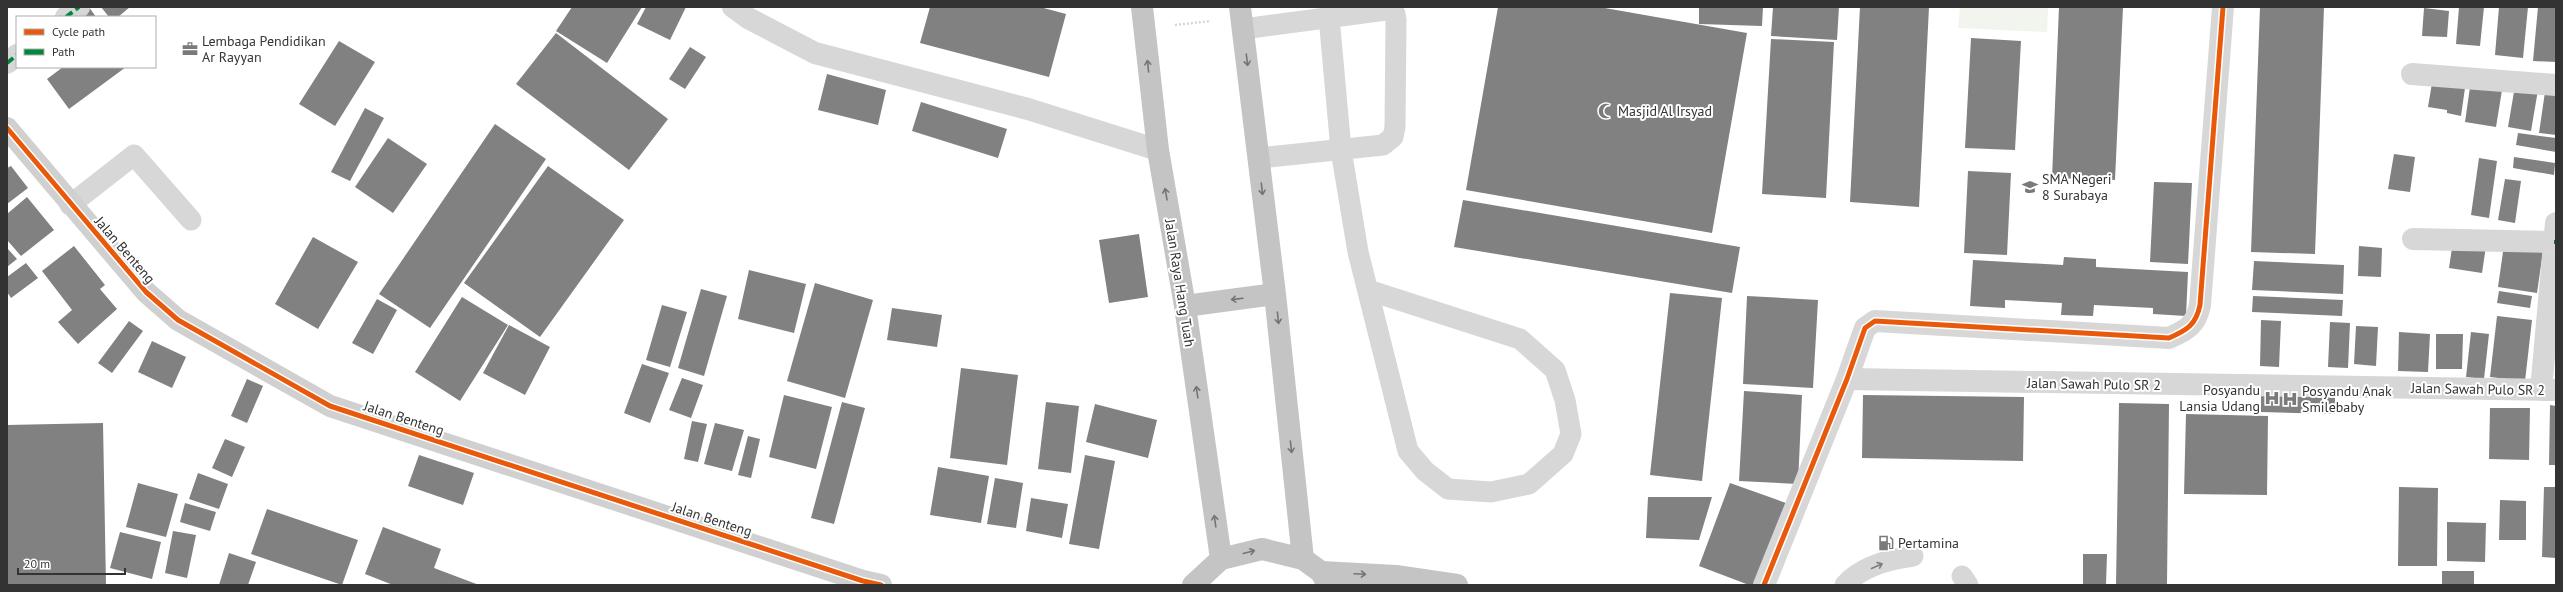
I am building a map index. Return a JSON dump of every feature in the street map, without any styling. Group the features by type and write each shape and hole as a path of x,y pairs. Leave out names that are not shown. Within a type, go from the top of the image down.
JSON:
{"highway":[{"name":"Jalan Raya Hang Tuah","path":"1142,7 1158,150 1185,306 1221,559"},
{"path":"1242,18 1275,294 1303,559"},
{"path":"1185,306 1275,294"},
{"path":"1193,585 1221,559 1262,548 1303,559 1325,579 1396,576 1457,585"}],"street":[{"path":"67,16 79,7"},
{"path":"732,7 748,18 815,53 1028,109 1158,150"},
{"path":"1764,585 1848,379 1865,328 1875,321 2169,338 2187,331 2197,319 2200,305 2223,7"},
{"path":"7,63 16,56"},
{"path":"2412,74 2556,85"},
{"name":"Jalan Benteng","path":"7,128 70,205 146,292 178,320 330,406 868,584"},
{"path":"2413,239 2555,235 2549,390"},
{"name":"Jalan Sawah Pulo SR 2","path":"1848,379 2549,390"}],"lane":[{"path":"1242,18 1284,23 1329,17 1360,10 1386,10 1394,14 1396,20 1393,136 1383,145 1259,158"},
{"path":"1329,17 1341,150 1358,252 1408,451 1425,471 1448,489 1491,492 1528,484 1564,454 1571,434 1565,400 1555,370 1520,339 1368,290"},
{"path":"70,205 134,155 191,220"},
{"path":"1845,585 1852,577 1892,559 1913,556"}],"path":[{"path":"1144,29 1242,18"}],"shaded area":[{"path":"1960,7 2048,7 2047,32 1958,28"}],"building":[{"path":"89,7 95,16 75,16"},
{"path":"101,7 130,7 119,16 108,16"},
{"path":"572,7 642,7 607,63 556,31"},
{"path":"646,7 686,7 670,40 637,24"},
{"path":"930,7 1040,7 1066,14 1049,77 920,43"},
{"name":"Masjid Al Irsyad","path":"1498,7 1599,7 1747,33 1712,233 1466,190"},
{"path":"1699,7 1763,7 1762,26 1699,24"},
{"path":"1773,7 1839,7 1837,40 1771,36"},
{"path":"1860,7 1929,7 1919,207 1850,202"},
{"path":"2059,7 2123,7 2115,180 2052,178"},
{"path":"2260,7 2324,7 2315,254 2251,252"},
{"path":"2459,7 2484,7 2480,46 2456,44"},
{"path":"2499,7 2528,7 2523,58 2495,55"},
{"path":"2538,7 2556,7 2556,62 2533,61"},
{"path":"2424,8 2449,11 2447,37 2422,36"},
{"path":"556,33 668,119 629,170 516,84"},
{"path":"1971,38 2021,41 2015,150 1965,148"},
{"path":"1771,39 1834,42 1826,198 1762,194"},
{"path":"339,41 375,62 335,126 299,104"},
{"path":"690,47 706,57 685,89 669,79"},
{"path":"62,68 125,68 69,109 47,79"},
{"path":"827,74 886,90 878,125 818,110"},
{"path":"2433,77 2466,81 2461,116 2447,113 2447,110 2428,107"},
{"path":"2471,80 2503,84 2496,127 2465,122"},
{"path":"2546,85 2556,87 2556,135 2539,133"},
{"path":"2515,86 2538,90 2531,131 2508,127"},
{"path":"921,102 1007,129 998,158 912,131"},
{"path":"365,108 384,118 350,181 331,172"},
{"path":"495,124 546,159 430,328 379,294"},
{"path":"2518,133 2556,138 2556,152 2516,145"},
{"path":"388,138 427,164 393,213 355,187"},
{"path":"2394,154 2415,157 2410,192 2388,189"},
{"path":"2514,157 2555,163 2554,175 2513,168"},
{"path":"2479,158 2497,161 2489,218 2471,215"},
{"path":"11,166 28,188 7,204 7,168"},
{"path":"548,166 624,220 540,337 464,283"},
{"path":"1968,171 2011,173 2007,255 1964,253"},
{"path":"2505,179 2521,181 2515,223 2498,220"},
{"path":"2154,182 2192,183 2188,264 2150,262"},
{"path":"27,197 54,230 21,256 7,240 7,214"},
{"path":"1463,200 1740,247 1732,293 1454,247"},
{"path":"1139,234 1148,297 1109,303 1099,240"},
{"path":"313,237 358,262 318,329 275,304"},
{"path":"2453,241 2486,246 2482,273 2449,268"},
{"path":"2504,245 2543,251 2537,293 2498,287"},
{"path":"74,246 105,285 100,289 117,309 78,344 58,322 72,310 42,271"},
{"path":"2359,246 2382,248 2381,277 2358,276"},
{"path":"7,248 17,259 7,267"},
{"path":"2064,257 2096,259 2096,267 2188,272 2186,316 2153,314 2153,308 2094,305 2093,316 2061,315 2062,303 2005,300 2005,308 1970,306 1973,260 2063,265"},
{"path":"2254,261 2344,265 2343,294 2252,290"},
{"path":"26,263 38,278 11,298 7,292 7,277"},
{"path":"749,270 806,284 794,333 738,319"},
{"path":"815,283 873,300 845,398 787,381"},
{"path":"701,289 727,296 704,376 678,368"},
{"path":"2499,291 2532,296 2530,308 2497,303"},
{"path":"1670,293 1722,298 1702,481 1650,475"},
{"path":"1747,296 1818,300 1813,388 1743,384"},
{"path":"2253,296 2343,300 2342,316 2252,312"},
{"path":"462,297 508,325 460,401 415,372"},
{"path":"377,299 397,310 373,354 352,343"},
{"path":"662,305 687,312 670,367 646,360"},
{"path":"892,308 942,315 937,347 887,340"},
{"path":"2497,316 2532,320 2525,381 2490,377"},
{"path":"2261,320 2281,321 2279,367 2260,366"},
{"path":"129,321 143,331 112,373 98,363"},
{"path":"2330,322 2350,323 2348,368 2328,367"},
{"path":"509,325 550,347 525,395 483,373"},
{"path":"2356,326 2378,327 2376,366 2354,364"},
{"path":"2399,332 2430,334 2428,372 2398,371"},
{"path":"2471,332 2489,334 2484,379 2466,377"},
{"path":"2436,334 2463,334 2462,369 2436,369"},
{"path":"152,341 186,357 172,388 138,372"},
{"path":"642,364 669,373 650,423 624,413"},
{"path":"961,368 1018,375 1007,465 950,458"},
{"path":"682,378 703,385 691,418 669,410"},
{"path":"247,379 263,386 247,423 231,416"},
{"path":"1744,391 1802,395 1798,484 1739,481"},
{"path":"2261,392 2335,394 2335,414 2261,412"},
{"path":"784,395 832,407 816,469 769,457"},
{"path":"1863,395 2024,397 2023,461 1862,458"},
{"path":"842,402 865,408 834,524 811,518"},
{"path":"1046,402 1079,406 1071,473 1038,469"},
{"path":"2119,403 2169,404 2167,585 2116,585"},
{"path":"1095,404 1157,420 1148,458 1086,442"},
{"path":"2550,405 2556,406 2556,465 2549,465"},
{"path":"2490,408 2530,408 2529,460 2489,459"},
{"path":"2186,414 2268,416 2267,495 2184,494"},
{"path":"692,421 707,424 698,462 684,459"},
{"path":"103,423 106,585 7,585 7,425"},
{"path":"715,423 744,430 732,471 704,464"},
{"path":"748,436 760,439 751,478 738,475"},
{"path":"225,439 245,447 232,477 212,468"},
{"path":"419,455 474,473 463,505 408,486"},
{"path":"1085,455 1115,461 1099,549 1069,544"},
{"path":"938,467 989,476 981,523 930,515"},
{"path":"198,473 228,484 219,509 189,499"},
{"path":"995,478 1023,483 1016,528 987,524"},
{"path":"138,483 178,494 166,537 126,527"},
{"path":"1730,483 1786,503 1756,585 1749,585 1699,566"},
{"path":"2399,487 2438,488 2437,566 2398,566"},
{"path":"2544,487 2556,487 2556,558 2542,557"},
{"path":"1648,497 1712,497 1699,540 1646,538"},
{"path":"1031,498 1068,504 1062,538 1026,531"},
{"path":"2500,500 2526,501 2526,540 2499,540"},
{"path":"185,503 216,512 210,531 180,522"},
{"path":"267,509 358,540 342,585 251,554"},
{"path":"2447,522 2486,523 2485,562 2447,561"},
{"path":"383,527 441,549 434,568 479,585 393,585 365,574"},
{"path":"173,531 196,535 187,578 165,573"},
{"path":"120,532 161,542 152,579 110,568"},
{"path":"229,553 256,562 248,585 219,585"},
{"path":"2083,554 2107,554 2106,585 2083,585"},
{"path":"2442,571 2474,571 2474,585 2442,585"}],"marked path":[{"path":"67,16 79,7"},
{"path":"7,63 16,56"}],"cycle path":[{"path":"1764,585 1847,379 1865,328 1875,321 2169,338 2190,326 2196,317 2200,305 2223,7"},
{"path":"7,128 146,292 178,320 330,406 863,581 881,585"}],"place":[{"name":"Lembaga Pendidikan Ar Rayyan","path":"190,49"},
{"name":"Masjid Al Irsyad","path":"1606,111"},
{"name":"SMA Negeri 8 Surabaya","path":"2030,187"},
{"name":"Posyandu Lansia Udang","path":"2272,398"},
{"name":"Posyandu Anak Smilebaby","path":"2290,399"},
{"name":"Pertamina","path":"1886,543"}]}
